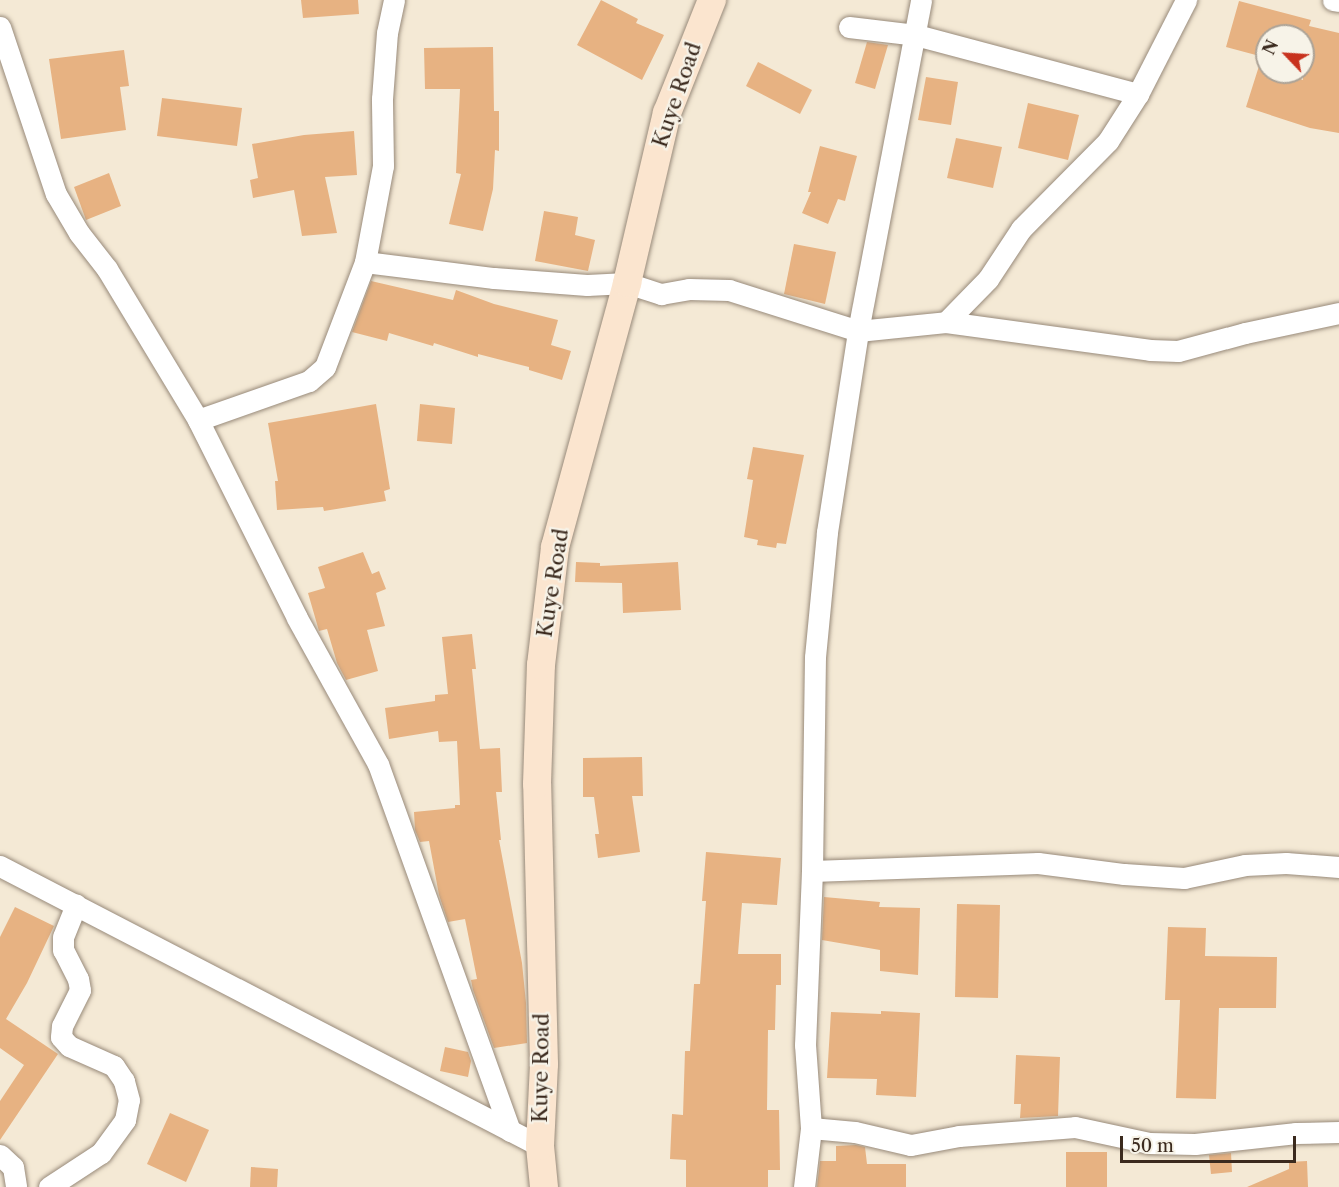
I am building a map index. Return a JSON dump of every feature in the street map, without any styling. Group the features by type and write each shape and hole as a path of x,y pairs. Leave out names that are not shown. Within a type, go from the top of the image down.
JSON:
{"street":[{"path":"198,420 309,381 325,367 365,262 382,166 387,33 394,0"},
{"name":"Kuye Road","path":"544,1187 540,1146 544,1064 537,784 541,665 555,547 627,284 667,113 712,0"},
{"path":"804,1187 810,1128 805,1045 813,871 815,657 827,532 858,331 921,0"},
{"path":"946,322 988,279 1021,230 1108,141 1138,94 1186,0"},
{"path":"1333,0 1339,1"},
{"path":"0,27 56,194 79,233 107,269 198,420 297,618 378,764 510,1131"},
{"path":"849,27 916,35 1138,94"},
{"path":"365,262 494,278 587,285 627,284 661,294 689,289 729,290 858,331 946,322 1150,350 1178,351 1245,333 1339,313"},
{"path":"813,871 1038,863 1124,874 1184,878 1245,865 1286,863 1339,867"},
{"path":"0,866 540,1146"},
{"path":"50,1187 101,1153 125,1120 129,1100 124,1081 114,1066 69,1046 61,1037 62,1026 80,990 78,980 63,950 63,937 76,905"},
{"path":"810,1128 855,1132 911,1144 959,1136 1075,1127 1149,1143 1195,1144 1296,1133 1339,1132"},
{"path":"0,1155 13,1167 16,1187"}],"building":[{"path":"301,0 358,0 359,14 303,18"},
{"path":"601,0 638,19 636,23 664,35 642,80 577,45"},
{"path":"1239,1 1311,20 1310,24 1255,24 1255,55 1226,47"},
{"path":"1315,27 1339,33 1339,133 1310,128 1246,107 1255,79 1255,84 1315,84"},
{"path":"867,42 888,45 875,89 855,83"},
{"path":"493,47 494,111 499,111 499,151 495,150 493,189 483,231 449,224 461,174 456,173 460,89 425,89 424,48"},
{"path":"124,50 129,86 120,87 126,130 61,139 49,59"},
{"path":"758,62 812,90 800,114 746,86"},
{"path":"926,77 958,82 951,125 918,120"},
{"path":"162,98 242,108 237,146 157,136"},
{"path":"1028,103 1079,115 1068,160 1018,148"},
{"path":"354,131 357,175 325,177 337,233 302,236 294,190 253,198 250,180 258,178 252,144 304,135"},
{"path":"956,138 1002,147 993,188 947,178"},
{"path":"820,146 857,156 845,201 838,199 828,224 802,213 811,192 808,192"},
{"path":"109,173 121,206 86,220 74,187"},
{"path":"544,211 578,217 575,235 595,240 588,271 535,261"},
{"path":"794,244 836,252 825,304 784,294"},
{"path":"371,281 453,300 456,290 494,304 558,320 551,345 571,351 562,380 529,370 529,367 478,354 478,357 434,343 433,346 389,333 387,341 352,332"},
{"path":"376,404 390,489 384,491 386,501 324,511 323,507 277,510 275,481 278,481 268,423"},
{"path":"420,404 455,408 452,444 417,441"},
{"path":"753,447 804,455 786,544 777,543 776,548 757,545 758,540 744,537 753,480 747,479"},
{"path":"363,552 372,574 379,571 386,589 376,593 385,626 367,630 378,671 346,680 337,663 327,629 319,631 308,593 325,588 318,567"},
{"path":"576,562 600,563 600,566 678,562 681,610 623,613 622,583 575,582"},
{"path":"472,634 476,669 472,669 480,749 500,748 502,792 496,792 501,840 499,840 522,963 526,1003 527,1043 494,1048 473,990 471,980 477,979 465,919 448,922 439,895 429,841 420,842 415,830 414,812 455,808 455,805 460,805 457,741 439,742 438,731 389,739 385,708 435,701 435,695 448,694 442,637"},
{"path":"642,757 643,796 632,796 640,852 598,858 595,834 599,834 594,797 583,797 583,758"},
{"path":"706,852 781,858 777,905 742,903 738,954 781,954 781,985 776,985 775,1030 768,1030 767,1110 779,1110 780,1170 768,1170 768,1187 686,1187 686,1160 670,1159 672,1114 683,1115 685,1051 690,1051 694,984 700,984 706,901 702,901"},
{"path":"824,897 880,902 879,907 920,908 918,975 880,971 880,950 822,940"},
{"path":"957,904 1000,905 998,998 955,997"},
{"path":"15,907 54,926 27,983 6,1019 58,1054 0,1140 0,1101 24,1065 0,1048 0,937"},
{"path":"1168,927 1206,928 1205,956 1277,957 1276,1008 1219,1008 1216,1099 1176,1098 1180,1000 1165,1000"},
{"path":"881,1011 920,1013 916,1097 876,1095 877,1079 827,1078 831,1012 881,1014"},
{"path":"445,1047 468,1052 471,1061 468,1077 440,1071"},
{"path":"1016,1055 1060,1057 1058,1116 1020,1118 1021,1104 1014,1104"},
{"path":"170,1113 209,1130 186,1182 147,1164"},
{"path":"836,1146 865,1147 867,1164 906,1164 906,1187 817,1187 820,1161 836,1161"},
{"path":"1066,1152 1107,1152 1107,1187 1066,1187"},
{"path":"1231,1153 1232,1172 1211,1174 1209,1155"},
{"path":"1307,1161 1308,1187 1247,1187 1289,1169 1289,1162"},
{"path":"251,1167 278,1169 277,1187 250,1187"}]}
